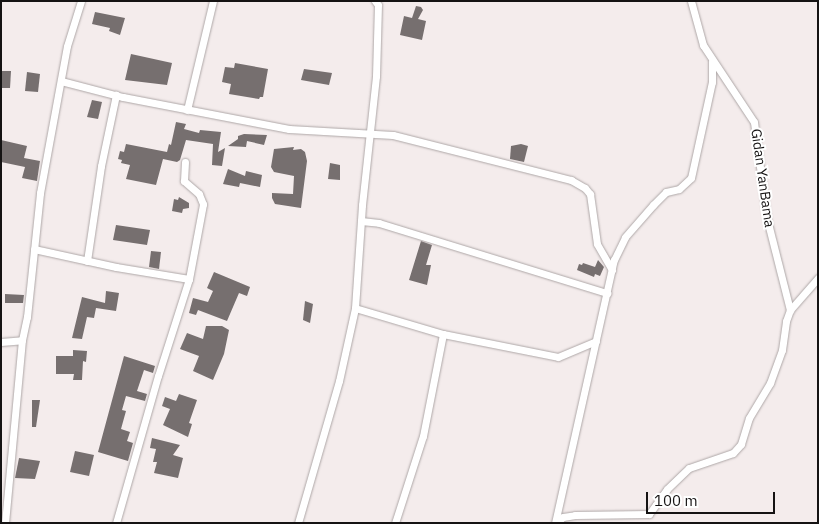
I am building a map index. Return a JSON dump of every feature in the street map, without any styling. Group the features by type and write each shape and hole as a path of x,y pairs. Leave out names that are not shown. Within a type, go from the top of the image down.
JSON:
{"street":[{"path":"5,523 22,340 40,193 67,46 81,1"},
{"path":"187,110 213,1"},
{"path":"298,523 339,381 355,308 361,220 376,76 378,4 375,1"},
{"name":"Gidan YanBama","path":"691,1 703,45 754,122 767,220 790,310"},
{"path":"555,523 612,270 626,237 666,192 679,188 691,178 710,92 712,61"},
{"path":"61,81 187,110 289,129 393,135 571,180 585,188 590,194 597,244 612,270"},
{"path":"87,260 101,166 116,95"},
{"path":"116,523 158,376 189,279 203,204 199,194 184,181 186,162"},
{"path":"361,220 379,223 607,293"},
{"path":"34,249 189,279"},
{"path":"555,523 564,517 575,515 650,514 667,489 689,468 733,453 741,444 749,418 770,383 782,350 786,321 790,310 818,278"},
{"path":"355,308 443,334 558,357 596,341"},
{"path":"395,523 423,436 443,334"},
{"path":"1,342 22,340"}],"building":[{"path":"416,6 421,7 423,10 418,19 426,21 422,40 400,35 404,16 412,18"},
{"path":"95,12 125,18 120,35 109,31 110,28 92,24"},
{"path":"131,54 172,63 167,85 125,80"},
{"path":"235,63 268,69 263,97 259,99 229,94 231,84 222,82 225,67 234,68"},
{"path":"304,69 332,73 329,85 301,80"},
{"path":"1,71 11,71 10,88 1,88"},
{"path":"27,72 40,74 38,92 25,91"},
{"path":"92,100 102,102 98,119 87,117"},
{"path":"176,122 186,124 184,129 199,133 200,130 221,132 218,152 225,148 222,166 212,165 213,144 186,140 180,160 177,162 163,159 156,185 126,179 130,165 121,163 122,160 118,159 120,151 124,152 126,144 167,152 169,144 171,145"},
{"path":"244,134 267,135 264,145 247,141 246,147 228,146 238,139 238,136"},
{"path":"1,140 27,146 24,158 40,161 37,181 22,178 25,167 1,162"},
{"path":"521,144 528,146 524,162 510,159 511,146"},
{"path":"294,147 293,150 301,149 305,152 307,161 301,208 275,204 272,198 272,193 293,194 294,176 274,172 271,167 274,149"},
{"path":"330,163 340,165 340,180 328,179"},
{"path":"228,169 245,176 246,171 262,175 260,187 240,183 239,187 223,184"},
{"path":"179,197 189,203 189,208 183,209 182,213 172,211 174,199 178,200"},
{"path":"116,225 150,230 147,245 113,240"},
{"path":"421,241 432,245 426,265 431,265 427,285 409,280"},
{"path":"151,251 161,252 159,269 149,267"},
{"path":"598,260 604,267 600,276 595,274 594,277 577,270 579,264 582,265 583,263 595,267"},
{"path":"214,272 250,287 247,296 239,293 227,321 198,310 196,315 189,313 193,298 208,302 213,291 207,288"},
{"path":"106,291 119,293 116,311 96,308 94,318 87,317 82,339 72,338 82,297 105,303"},
{"path":"5,294 24,295 23,303 5,303"},
{"path":"305,301 313,304 310,323 303,320"},
{"path":"206,326 222,326 229,330 224,354 213,380 193,371 199,356 180,349 187,333 203,339"},
{"path":"73,350 87,351 86,362 83,361 82,380 73,380 74,374 56,374 56,356 73,356"},
{"path":"124,356 155,366 153,373 144,370 137,391 147,394 145,401 126,396 122,410 126,411 121,429 130,432 127,441 133,443 128,461 98,452"},
{"path":"179,394 197,400 189,423 192,424 188,437 163,425 170,409 162,406 165,397 176,401"},
{"path":"32,400 40,400 36,427 32,427"},
{"path":"152,438 180,445 173,455 183,458 178,478 154,473 157,462 153,462 156,449 150,448"},
{"path":"75,451 94,455 89,476 70,472"},
{"path":"19,458 40,461 35,479 15,478"}]}
